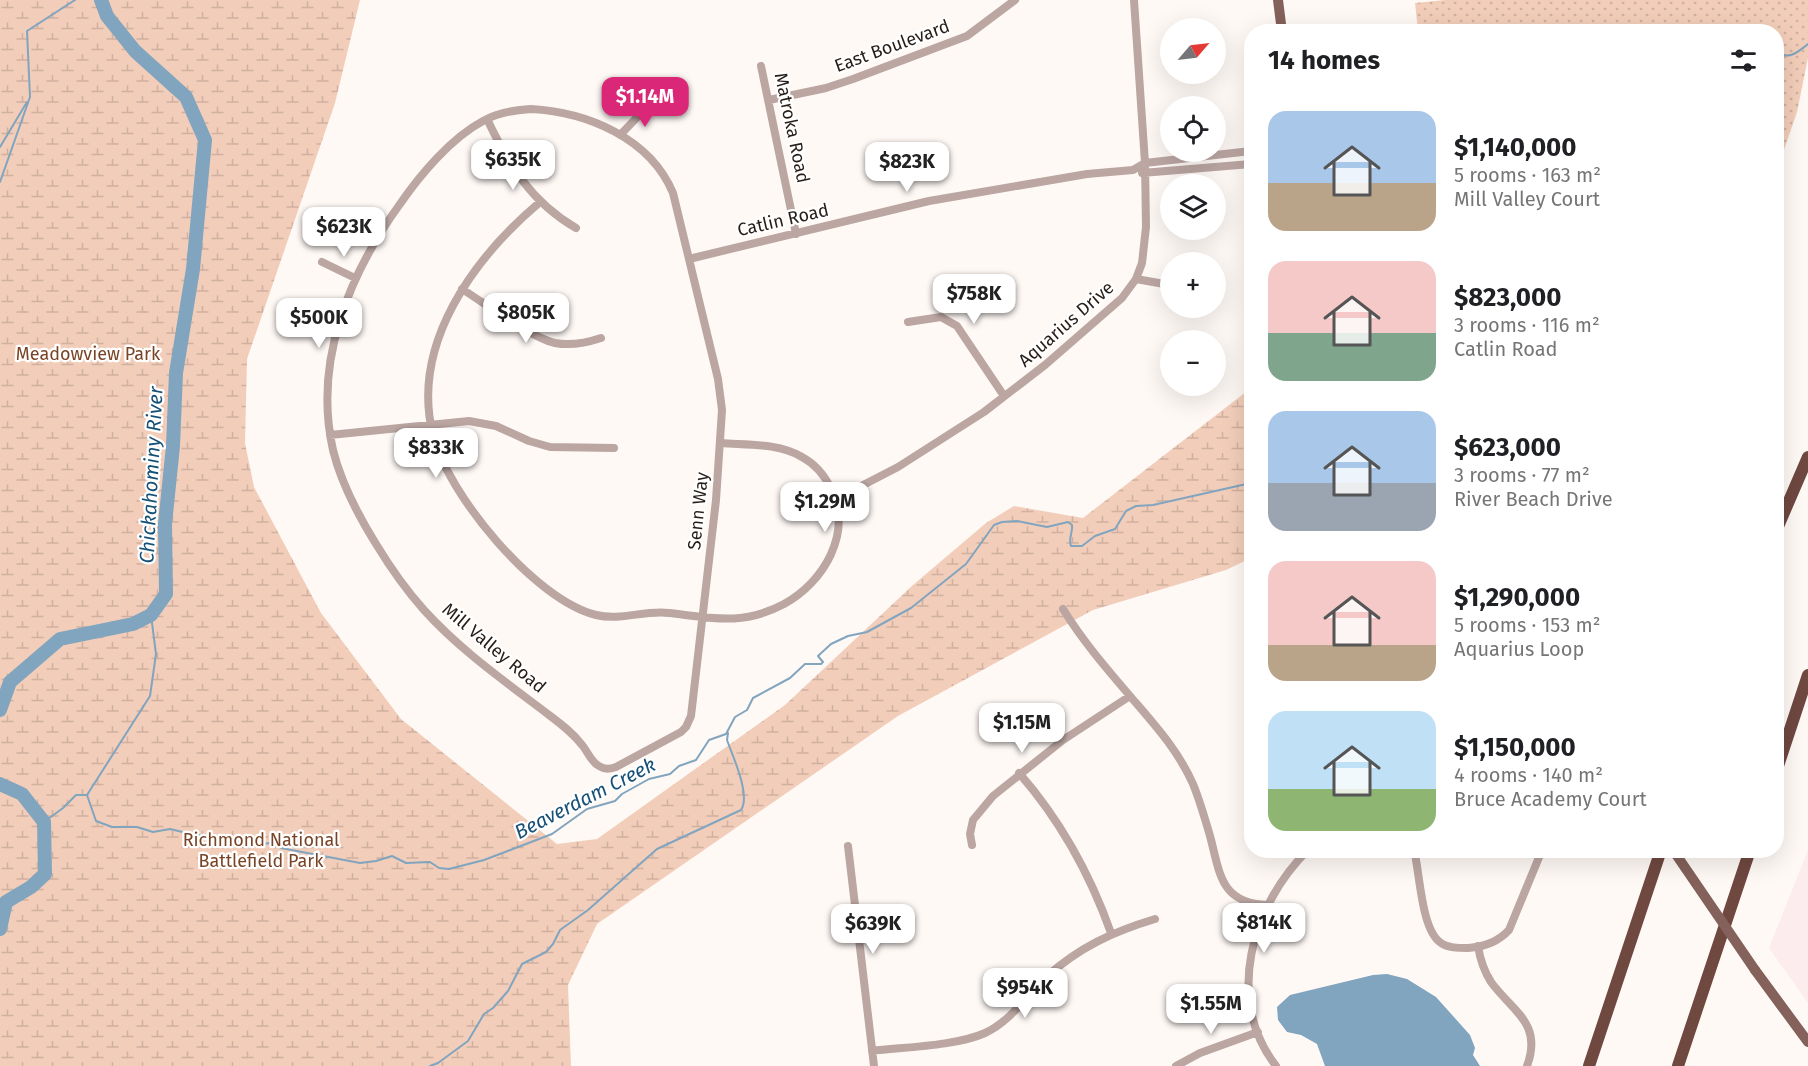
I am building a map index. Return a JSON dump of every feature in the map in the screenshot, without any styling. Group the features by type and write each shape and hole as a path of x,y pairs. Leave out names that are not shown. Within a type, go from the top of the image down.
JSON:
{"highway":[{"path":"1784,512 1808,457"},
{"path":"1784,747 1808,675"},
{"path":"1589,1066 1658,858"},
{"path":"1678,1066 1747,858"}],"main road":[{"path":"1278,0 1281,24"},
{"path":"1678,858 1755,970 1808,1042"}],"street":[{"name":"East Boulevard","path":"770,100 853,79 967,36 1015,0"},
{"name":"Aquarius Drive","path":"836,499 898,467 984,412 1046,364 1122,298 1136,279 1145,245 1145,163 1134,0"},
{"name":"Matroka Road","path":"761,66 770,100 796,234"},
{"path":"620,135 650,104"},
{"name":"Mill Valley Road","path":"651,748 616,767 609,769 597,765 571,733 494,674 424,610 403,585 368,531 343,481 330,435 328,396 332,353 344,306 356,278 388,220 421,177 456,141 486,119 517,110 560,112 591,120 620,135 655,164 668,183 689,259"},
{"path":"486,119 509,161 540,202 576,228"},
{"name":"Catlin Road","path":"1133,170 1145,163 1244,152"},
{"name":"Catlin Road","path":"689,259 974,192 1087,174 1133,170 1145,174 1244,165"},
{"path":"540,202 503,236 462,289 442,328 431,366 428,392 431,425 443,463 470,507 500,545 531,575 580,609 602,616 626,617 666,612 731,619 759,614 787,602 807,587 826,563 837,537 839,516 836,499 821,473 812,463 793,452 721,443"},
{"name":"Senn Way","path":"651,748 681,732 689,721 721,443 721,394 689,259"},
{"path":"322,262 356,278"},
{"path":"1136,279 1160,283"},
{"path":"462,289 545,340 576,345 601,338"},
{"path":"908,322 941,317 957,326 1004,396"},
{"path":"330,435 455,422 482,423 509,430 537,444 550,447 614,448"},
{"path":"1063,609 1094,654 1165,736 1184,766 1201,807 1218,870 1226,888 1236,898 1247,903 1267,905"},
{"path":"972,845 970,834 975,817 993,796 1063,740 1130,696"},
{"path":"1019,773 1047,807 1074,848 1100,902 1111,933"},
{"path":"849,846 874,1066"},
{"path":"1276,1066 1258,1032 1250,1001 1249,969 1255,936 1267,905 1284,876 1301,858"},
{"path":"1415,858 1427,922 1440,943 1449,947 1478,946 1503,937 1509,930 1539,858"},
{"path":"872,1051 965,1040 986,1033 1007,1019 1045,978 1081,950 1111,933 1155,919"},
{"path":"1478,946 1482,964 1491,981 1527,1024 1532,1041 1532,1051 1527,1066"},
{"path":"1176,1066 1200,1053 1258,1032"}],"shaded area":[{"path":"1808,850 1808,1003 1769,948"}],"green space":[{"name":"Richmond National Battlefield Park","path":"0,0 360,0 335,103 247,359 245,443 254,487 321,613 401,719 557,844 597,839 785,705 913,585 986,523 1014,506 1083,518 1244,393 1244,561 1226,570 1093,610 898,716 597,924 568,985 571,1066 0,1066"},
{"path":"1445,0 1808,0 1808,58 1797,112 1784,150 1784,24 1417,24 1415,3"}],"water":[{"path":"1387,974 1407,979 1436,997 1470,1035 1475,1048 1473,1055 1480,1066 1325,1066 1317,1044 1301,1035 1287,1032 1278,1020 1277,1007 1290,995 1373,975"}],"waterway":[{"path":"0,182 30,97 27,31 75,0"},
{"name":"Chickahominy River","path":"0,710 10,682 60,639 133,624 151,615 166,594 165,524 173,446 176,373 193,269 205,140 186,97 135,51 107,16 101,0"},
{"name":"Beaverdam Creek","path":"1784,55 1796,53 1808,44"},
{"path":"0,147 27,102"},
{"name":"Beaverdam Creek","path":"44,822 76,795 87,795 96,821 112,827 137,827 153,832 170,829 238,842 260,845 269,843 281,848 360,863 392,856 406,863 430,862 439,868 449,869 484,860 552,834 587,809 615,801 622,794 649,779 670,774 679,766 696,760 709,740 726,734 735,717 747,710 753,698 790,678 805,664 821,664 823,662 818,656 831,644 848,636 867,632 911,608 966,564 994,525 1017,521 1047,527 1068,522 1072,525 1071,546 1082,546 1095,536 1115,529 1126,511 1136,506 1153,505 1244,485"},
{"path":"87,795 150,696 156,654 151,615"},
{"path":"430,1066 438,1063 468,1041 484,1014 493,1008 508,991 522,964 546,952 560,930 588,910 657,849 741,810 744,803 743,786 727,740 728,733"},
{"name":"Chickahominy River","path":"0,784 22,794 44,822 45,874 31,887 6,902 0,929"}],"park label":[{"name":"Meadowview Park","path":"88,354"}]}
